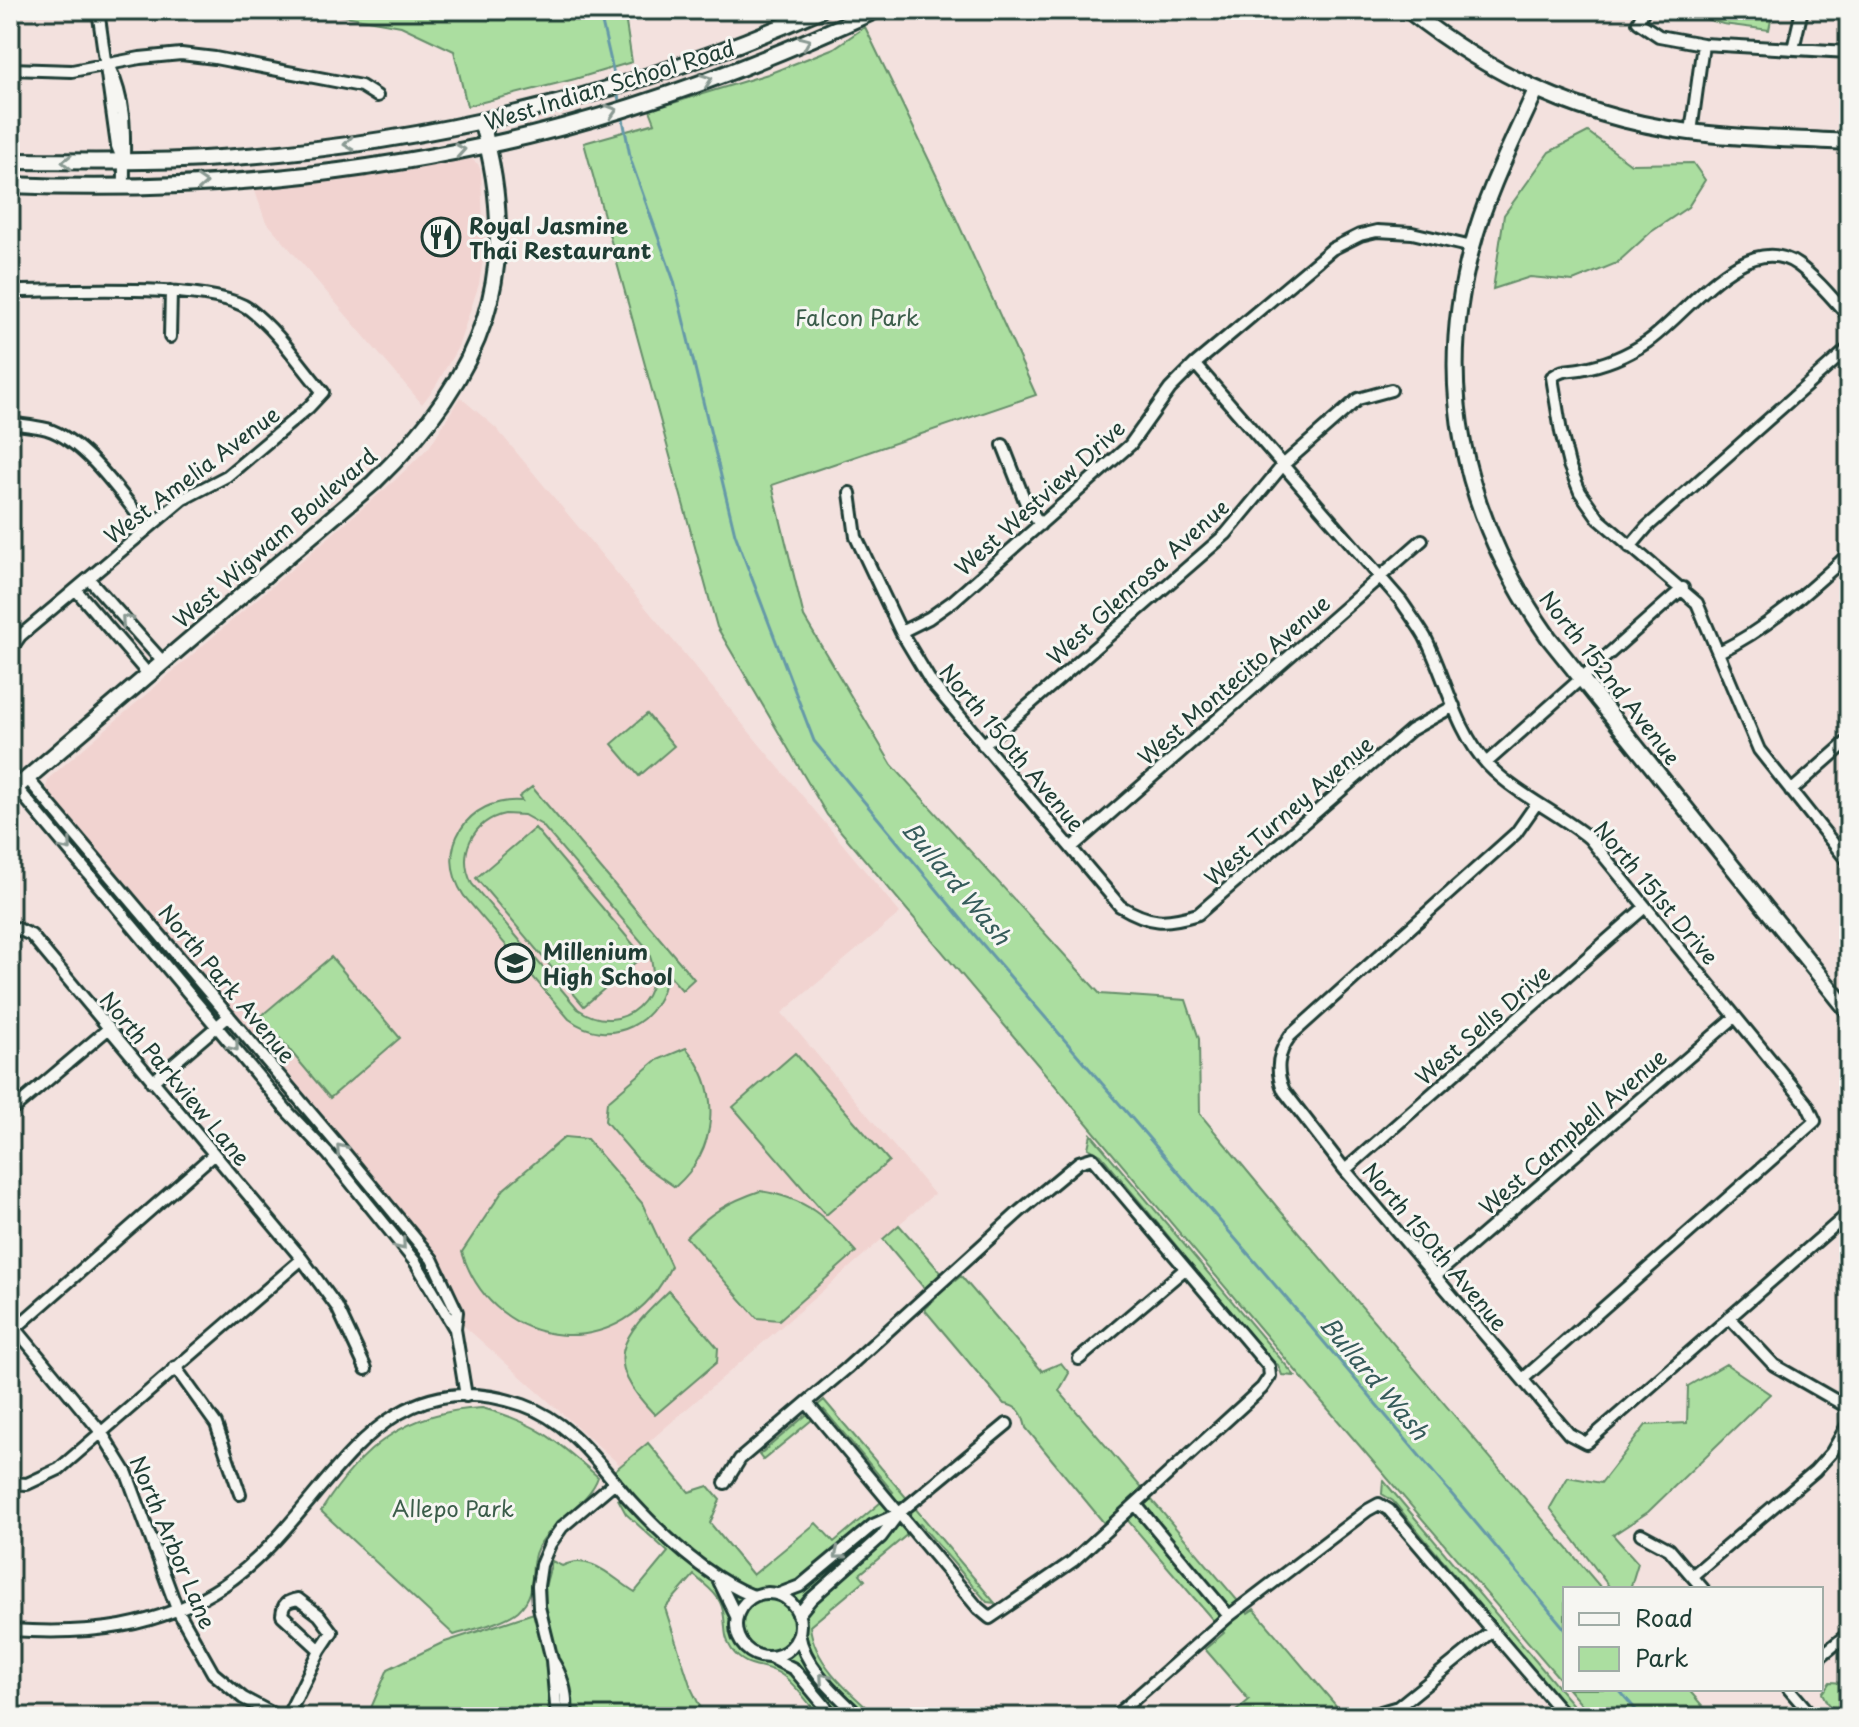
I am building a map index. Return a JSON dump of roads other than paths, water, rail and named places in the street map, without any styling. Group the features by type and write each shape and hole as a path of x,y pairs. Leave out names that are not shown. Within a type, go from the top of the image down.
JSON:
{"street":[{"path":"98,10 107,64 118,85 117,146 124,163 124,186"},
{"name":"West Indian School Road","path":"10,161 124,163 304,151 481,121 649,76 744,42 820,10"},
{"name":"West Indian School Road","path":"10,185 124,186 264,179 376,165 488,145 580,121 769,58 877,10"},
{"path":"1408,10 1482,62 1536,90 1609,116 1691,132 1849,142"},
{"path":"1644,10 1638,22 1659,36 1703,44 1849,52"},
{"path":"1793,49 1802,10"},
{"path":"1691,132 1703,44"},
{"path":"10,69 72,71 156,56 194,55 361,86 377,96"},
{"name":"North 152nd Avenue","path":"1536,90 1493,186 1472,247 1460,302 1456,338 1458,406 1468,466 1484,519 1508,575 1535,618 1849,1012"},
{"name":"West Wigwam Boulevard","path":"18,786 373,483 420,433 448,395 484,320 496,271 500,224 496,183 481,121"},
{"name":"West Westview Drive","path":"901,632 940,611 1130,445 1170,389 1195,364 1320,257 1346,241 1377,231 1399,231 1472,247"},
{"path":"1849,317 1795,263 1773,256 1750,257 1732,268 1648,342 1613,360 1578,369 1563,369 1552,377 1563,443 1580,492 1599,519 1697,603 1759,750 1849,863"},
{"path":"10,291 171,291 170,337"},
{"name":"West Amelia Avenue","path":"10,650 20,636 183,499 227,476 323,392 266,324 246,307 220,296 171,291"},
{"path":"1630,547 1647,527 1849,348"},
{"name":"North 151st Drive","path":"1195,364 1401,601 1424,636 1466,733 1486,763 1589,838 1807,1104 1815,1121 1523,1379"},
{"name":"West Glenrosa Avenue","path":"983,745 1226,534 1283,465 1358,399 1391,390"},
{"path":"10,423 49,430 76,446 148,528"},
{"path":"1003,445 1025,501 1040,525"},
{"name":"North 150th Avenue","path":"850,493 856,537 901,632 931,682 1120,906 1140,919"},
{"name":"West Montecito Avenue","path":"1071,848 1422,540"},
{"path":"1719,652 1777,618 1849,554"},
{"path":"89,579 163,662"},
{"path":"1486,763 1683,588"},
{"path":"76,590 148,674"},
{"path":"10,626 20,636"},
{"name":"West Turney Avenue","path":"1140,919 1169,922 1198,914 1411,730 1454,706"},
{"path":"1791,791 1849,740"},
{"name":"North Park Avenue","path":"18,786 229,1016 396,1215 438,1271 457,1312 455,1329 466,1396"},
{"name":"North Park Avenue","path":"18,786 416,1263 455,1329"},
{"name":"North 150th Avenue","path":"1537,803 1516,833 1290,1036 1282,1047 1278,1061 1279,1080 1284,1091 1345,1170 1571,1437 1586,1443 1729,1317"},
{"name":"West Sells Drive","path":"1345,1170 1645,907"},
{"name":"North Parkview Lane","path":"13,930 31,935 302,1259 337,1307 366,1369"},
{"path":"152,1082 229,1016"},
{"name":"West Campbell Avenue","path":"1435,1276 1735,1017"},
{"path":"10,1112 108,1029"},
{"path":"13,1331 213,1155"},
{"path":"725,1483 740,1459 807,1403 1020,1211 1079,1162 1092,1158 1269,1367 1270,1376 1262,1388 1073,1561 990,1618 978,1608 807,1403"},
{"path":"1849,1213 1729,1317 1774,1365 1849,1408"},
{"path":"384,1224 396,1215"},
{"path":"10,1483 27,1484 59,1469 302,1259"},
{"path":"1079,1359 1185,1269"},
{"name":"North Arbor Lane","path":"13,1331 101,1432 127,1474 177,1609 213,1673 243,1698 279,1717"},
{"path":"175,1367 216,1424 240,1494"},
{"path":"10,1630 94,1631 131,1625 177,1609 223,1586 261,1555 370,1432 415,1406 466,1396 500,1399 550,1417 574,1436 646,1516 717,1579 730,1599 736,1616 737,1637 742,1645 750,1652 770,1657 794,1669 834,1717"},
{"path":"1692,1576 1815,1471 1832,1452 1849,1422"},
{"path":"798,1615 811,1599 881,1537 899,1513 1007,1424"},
{"path":"557,1717 559,1671 552,1660 539,1607 541,1565 562,1527 615,1482"},
{"path":"1114,1717 1229,1616 1379,1504 1389,1510 1566,1717"},
{"path":"1136,1505 1229,1616"},
{"path":"736,1616 753,1596 779,1594 800,1586 873,1525 899,1513"},
{"path":"1641,1534 1669,1549 1701,1587"},
{"path":"717,1579 753,1596"},
{"path":"779,1594 794,1606 798,1615 801,1646 809,1662 860,1717"},
{"path":"287,1717 332,1632 319,1615 298,1599 289,1600 283,1606 282,1615 320,1650"},
{"path":"1381,1712 1398,1707 1492,1631"},
{"path":"770,1657 788,1650 799,1633"},
{"path":"1823,1654 1849,1633"},
{"path":"1791,1691 1813,1717"},
{"path":"560,1693 566,1717"}],"waterway":[{"name":"Bullard Wash","path":"599,10 616,83"},
{"name":"Bullard Wash","path":"617,90 620,106"},
{"name":"Bullard Wash","path":"622,114 631,161 674,281 735,534 814,741 972,932 1563,1627"},
{"name":"Bullard Wash","path":"1620,1691 1642,1717"}],"place":[{"name":"Royal Jasmine Thai Restaurant","path":"441,237"},
{"name":"Millenium High School","path":"515,963"}],"park label":[{"name":"Falcon Park","path":"857,316"},
{"name":"Allepo Park","path":"453,1507"}]}
